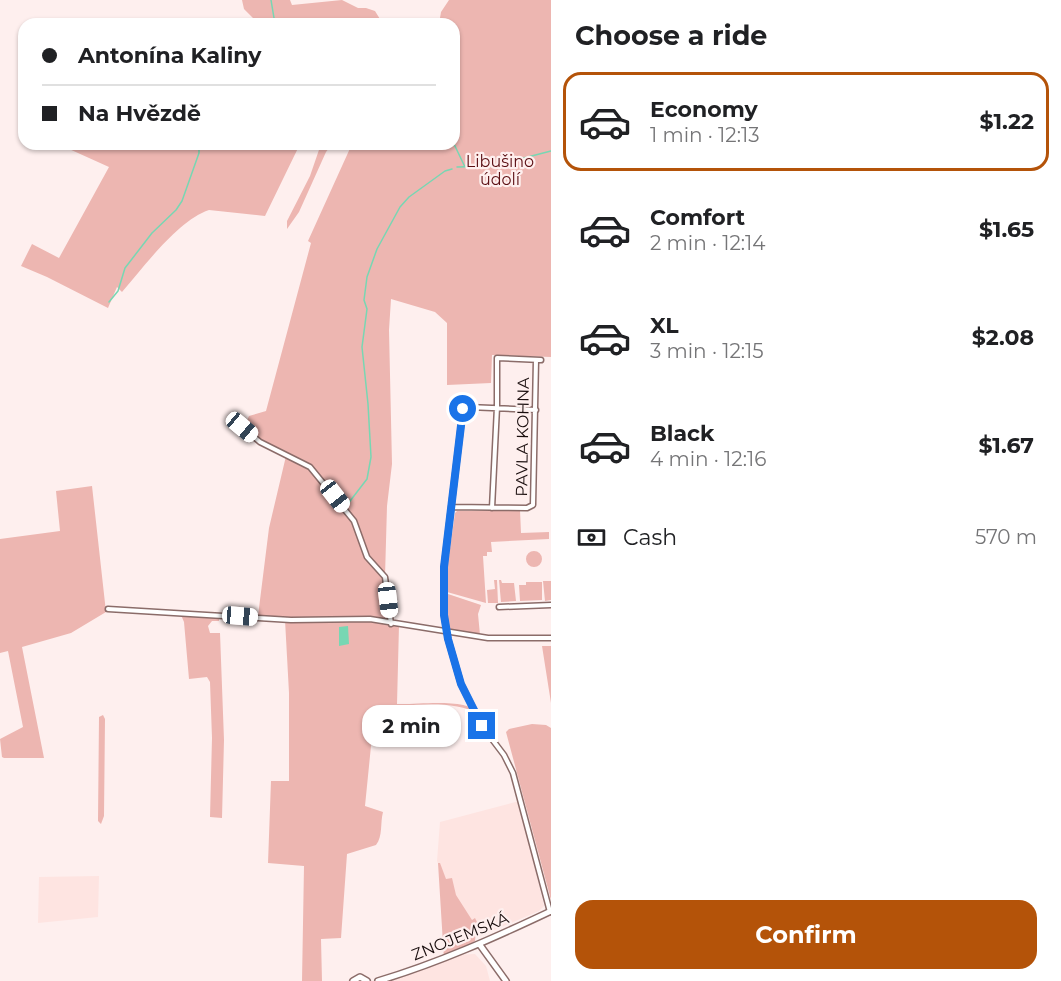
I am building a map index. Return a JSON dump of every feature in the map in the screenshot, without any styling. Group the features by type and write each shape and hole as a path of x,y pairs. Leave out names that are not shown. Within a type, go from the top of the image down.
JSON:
{"main road":[{"name":"ZNOJEMSKÁ","path":"378,981 441,961 550,911"},
{"path":"480,945 506,981"},
{"path":"353,981 360,977 367,981"}],"street":[{"name":"PAVLA KOHNA","path":"452,507 527,508 533,505 538,360 495,357 497,408"},
{"path":"536,410 468,406 463,409 443,591 446,632 461,684 482,726 504,755 513,773 550,911"},
{"path":"492,508 497,408"},
{"path":"242,427 260,442 310,467 354,520 367,557 385,577 391,624"},
{"path":"499,607 551,605"},
{"path":"108,609 291,620 370,619 495,639 551,638"}],"shaded area":[{"path":"348,626 349,644 339,646 339,627"},
{"path":"519,801 544,906 539,911 478,937 449,892 437,861 440,822"},
{"path":"99,876 98,917 38,923 39,877"},
{"path":"475,954 486,966 490,981 378,981 454,955"}],"green space":[{"path":"242,0 290,0 292,5 342,0 358,8 375,11 379,18 253,18 244,9"},
{"name":"Libušino údolí","path":"449,0 551,0 551,357 492,355 491,383 447,385 447,323 435,312 391,299 389,330 392,464 387,506 385,577 391,623 399,625 397,704 442,703 464,705 480,714 468,709 441,704 412,705 372,711 372,736 365,806 383,812 380,838 376,845 347,854 341,938 321,939 322,981 302,981 304,866 268,863 271,781 289,781 289,693 285,620 258,616 269,528 286,456 260,442 244,427 249,416 266,411 311,243 308,241 349,150 460,150 460,18 440,18"},
{"path":"71,150 297,150 265,216 209,210 197,215 173,234 122,292 117,287 108,308 21,266 32,244 59,258 109,167"},
{"path":"319,150 328,150 299,212 287,229 287,221 310,176"},
{"path":"92,486 106,612 71,633 22,647 44,758 4,758 0,739 23,727 8,651 0,653 0,539 60,531 56,491"},
{"path":"520,510 521,533 549,532 549,539 491,542 492,552 487,552 487,556 483,556 486,603 447,592 447,570 455,513 457,511"},
{"path":"534,551 542,559 534,567 526,559"},
{"path":"494,580 497,580 498,603 488,603 487,590 495,589"},
{"path":"499,580 502,583 514,583 516,601 501,602"},
{"path":"543,581 551,581 551,600 545,601"},
{"path":"526,582 542,582 542,600 520,601 519,585 526,585"},
{"path":"445,593 481,605 478,614 480,635 449,629"},
{"path":"181,615 219,617 219,621 212,621 208,626 210,633 220,633 224,740 222,818 210,817 212,738 210,682 207,677 189,679 184,622"},
{"path":"542,646 551,646 551,703"},
{"path":"103,715 105,719 104,816 101,824 98,821 99,717"},
{"path":"532,724 546,725 551,728 551,900 506,732 509,729"},
{"path":"438,863 446,879 452,878 456,895 472,920 475,918 477,922 475,941 444,960"}],"waterway":[{"path":"271,0 274,18"},
{"path":"109,302 118,291 125,268 152,233 182,201 199,150"},
{"path":"457,150 465,167"},
{"path":"457,167 493,166 551,151"},
{"path":"347,505 367,479 371,457 362,347 367,309 364,300 367,277 377,249 400,207 409,197 445,171 452,169"}],"route":[{"path":"463,409 444,567 444,615 448,639 461,684 482,726"}]}
